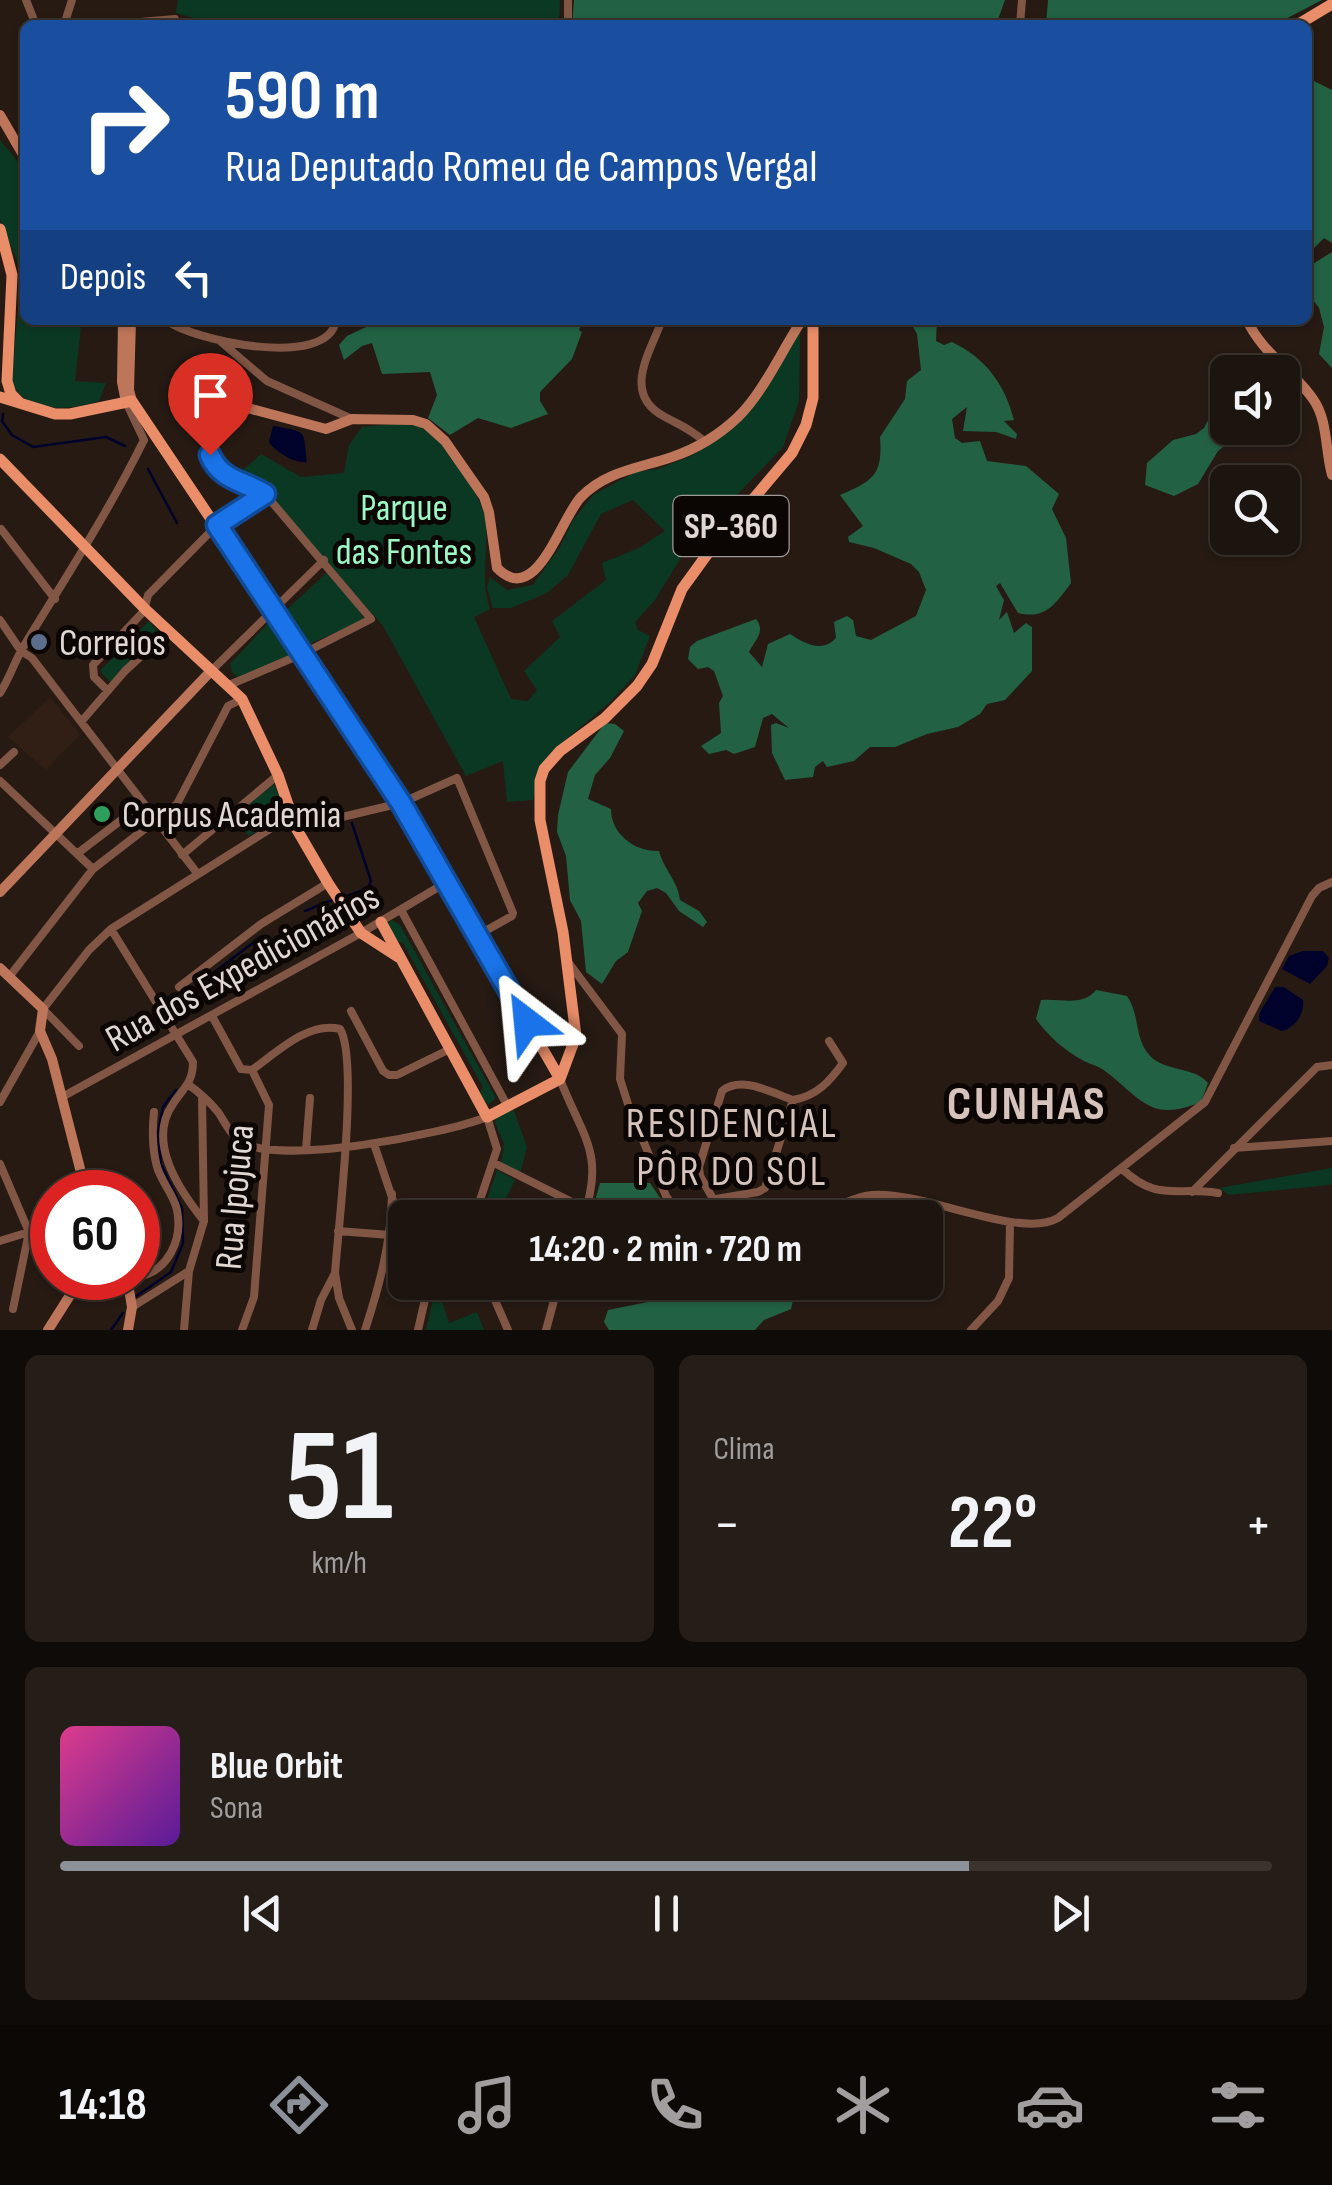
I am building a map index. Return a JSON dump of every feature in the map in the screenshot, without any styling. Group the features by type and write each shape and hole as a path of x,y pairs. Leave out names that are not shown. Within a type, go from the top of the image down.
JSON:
{"main road":[{"path":"1306,20 1332,4"},
{"path":"0,228 12,275 8,387 22,406"},
{"name":"SP-360","path":"560,1079 576,1036 540,820 540,780 560,751 605,718 637,686 652,664 676,600 689,578 800,440 813,398 813,325"},
{"path":"0,376 9,360"},
{"path":"0,397 55,414 129,402 150,437 217,525 401,803 560,1079 487,1117 381,922"},
{"path":"0,460 145,609 242,699 278,775 294,822 328,883 362,933 398,956"}],"street":[{"path":"163,20 175,19"},
{"path":"0,115 20,149"},
{"path":"124,325 122,382 129,402"},
{"path":"129,402 131,325"},
{"path":"174,325 220,341 260,348 310,344 326,338 334,325"},
{"path":"660,325 640,373 642,393 655,411 682,424 705,442"},
{"path":"229,685 368,622 371,616 265,494 218,470 209,444 213,421 227,409 244,407 326,429 352,420 413,420 426,424 441,436 486,503 497,568 516,578 536,571 568,514 595,485 623,470 671,458 705,442 748,406 799,325"},
{"path":"1250,325 1264,347 1314,400 1332,475"},
{"path":"220,341 266,381 352,420"},
{"path":"0,693 19,662 21,651 150,437"},
{"path":"108,691 94,677 93,665 145,609 148,595 217,525 265,494"},
{"path":"1,530 55,599"},
{"path":"0,892 324,560"},
{"path":"0,620 196,874"},
{"path":"81,722 168,631"},
{"path":"78,1046 4,972 93,870 182,798 230,704 242,699"},
{"path":"0,765 14,752"},
{"path":"182,855 278,775"},
{"path":"0,1102 40,1031 43,1010 89,950 111,929 196,874 294,822 401,803 455,778 460,780 512,916 478,935"},
{"path":"0,781 93,870"},
{"path":"78,853 142,805"},
{"name":"Rua dos Expedicionários","path":"62,1097 362,933 447,882"},
{"path":"943,1204 1010,1223 1050,1223 1205,1102 1312,896 1332,882"},
{"path":"179,987 261,924 328,883"},
{"path":"401,910 507,1105"},
{"path":"111,929 174,1036 194,1062 189,1085 169,1111 159,1142 171,1172 204,1221"},
{"path":"566,958 622,1034 620,1073 628,1104 669,1200"},
{"path":"351,1011 383,1071 389,1075 398,1075 450,1048"},
{"path":"212,1016 241,1069 252,1070 321,1027 340,1029 349,1070 335,1273 338,1298 352,1330"},
{"path":"40,1031 80,1170"},
{"path":"793,1100 765,1188 716,1199 700,1176 699,1167 722,1091 731,1084 742,1083 793,1100 804,1098 829,1083 843,1063 829,1041"},
{"path":"1192,1192 1316,1067 1332,1065"},
{"name":"Rua Ipojuca","path":"242,1330 254,1297 269,1101 252,1070"},
{"path":"560,1079 592,1153 595,1173 588,1200"},
{"path":"189,1085 240,1141 264,1148 343,1150 487,1117 497,1149 480,1200"},
{"path":"184,1330 189,1271 204,1221 202,1095"},
{"path":"306,1149 310,1098"},
{"path":"154,1112 161,1180 175,1204 178,1224 168,1261 160,1269"},
{"path":"1234,1148 1332,1141"},
{"path":"374,1144 394,1200"},
{"path":"494,1163 561,1200"},
{"path":"0,1164 29,1232 13,1309"},
{"path":"1121,1168 1142,1186 1218,1193"},
{"path":"392,1194 392,1200"},
{"path":"853,1200 878,1195 920,1200"},
{"path":"971,1329 998,1300 1009,1278 1010,1223"},
{"path":"338,1230 388,1235"},
{"path":"0,1241 29,1232"},
{"path":"365,1330 388,1245"},
{"path":"132,1308 189,1271"},
{"path":"312,1330 335,1273"},
{"path":"48,1330 67,1300"},
{"path":"128,1330 132,1300"},
{"path":"418,1330 426,1300"},
{"path":"494,1300 508,1330"},
{"path":"546,1330 554,1300"}],"shaded area":[{"path":"50,697 80,735 46,770 8,737"}],"green space":[{"path":"178,0 560,0 559,20 197,20 176,13"},
{"path":"574,0 1005,0 998,20 572,20"},
{"path":"1048,0 1322,0 1284,20 1046,20"},
{"path":"1312,80 1332,90 1332,243 1324,238 1312,250"},
{"path":"0,140 20,164 20,289 17,261 0,219"},
{"path":"1332,252 1332,368 1319,354 1324,327 1312,298 1312,264"},
{"path":"20,289 20,325 101,325 81,326 75,381 106,383 99,401 63,408 40,405 11,385"},
{"path":"370,325 581,325 582,332 572,359 540,392 540,401 548,414 511,428 478,418 450,435 428,418 437,395 430,372 382,374 372,343 344,360 339,345 347,336"},
{"path":"912,325 937,325 936,341 944,345 952,342 984,364 1010,407 1014,420 1004,421 1017,434 1016,439 996,432 963,431 967,407 952,419 955,438 962,443 980,441 987,461 1026,466 1059,494 1052,509 1066,538 1071,583 1049,608 1028,615 1018,613 1000,583 996,586 1004,600 999,620 1007,612 1014,633 1026,623 1032,627 1032,671 1005,700 987,704 980,714 958,727 895,747 870,747 854,761 827,767 823,761 815,767 813,777 785,780 772,753 771,725 789,728 772,714 763,718 755,747 734,754 726,750 709,754 701,746 721,733 719,703 723,696 714,671 708,667 698,669 688,659 690,647 697,641 756,619 760,632 749,652 762,667 768,644 790,634 807,644 825,645 836,638 834,622 847,616 853,620 856,636 871,640 916,616 926,590 919,572 911,564 874,548 849,542 848,537 863,526 840,495 874,475 880,460 880,437 905,399 907,381 921,370 917,334"},
{"name":"Parque das Fontes","path":"800,328 799,401 783,447 688,546 655,600 635,622 638,630 650,636 635,675 609,703 550,753 533,800 507,802 503,761 466,776 383,626 268,494 235,477 261,454 301,477 344,473 349,445 362,427 403,424 427,431 460,468 484,513 485,588 490,609 474,617 511,699 528,701 537,690 524,671 560,637 552,621 606,580 602,563 639,548 665,531 633,500 601,514 568,575 547,593 511,608 493,608 487,587 490,577 507,590 533,585 594,494 636,472 658,469 691,456 724,435"},
{"path":"1210,417 1210,445 1226,445 1198,484 1174,496 1145,485 1147,463 1173,440 1204,428"},
{"path":"330,570 365,620 309,644 285,611"},
{"path":"273,618 297,654 237,677 230,664"},
{"path":"149,621 161,636 112,684 100,671"},
{"path":"605,723 624,731 610,758 595,775 588,799 611,809 615,827 626,840 642,849 659,851 680,900 699,911 707,922 703,927 679,911 666,893 657,888 647,891 638,903 642,911 628,952 616,961 602,984 586,972 581,921 570,900 566,856 557,832 568,772"},
{"path":"274,784 287,814 249,836 233,818"},
{"path":"392,920 400,925 496,1098 488,1105 480,1093 483,1087 403,943 393,940 387,924"},
{"path":"1096,990 1127,996 1141,1042 1150,1056 1208,1083 1201,1102 1170,1110 1148,1105 1103,1069 1064,1048 1036,1019 1041,1000 1078,1000"},
{"path":"513,1108 527,1147 520,1174 501,1164 504,1144 495,1123 496,1117"},
{"path":"1332,1168 1329,1185 1229,1195 1219,1188"},
{"path":"497,1170 515,1180 505,1200 487,1200"},
{"path":"600,1183 650,1183 662,1200 595,1200"},
{"path":"433,1300 442,1300 449,1323 477,1312 484,1330 426,1330"},
{"path":"658,1300 793,1300 791,1309 764,1320 755,1330 609,1330 604,1322 608,1310"}],"water":[{"path":"273,426 302,434 307,462 292,459 272,446 269,442"},
{"path":"1323,951 1329,958 1327,966 1310,984 1282,969 1289,956"},
{"path":"1275,987 1284,987 1303,1000 1298,1019 1282,1031 1259,1021"}],"waterway":[{"path":"3,414 2,421 12,435 33,447 106,437 125,446"},
{"path":"148,469 177,523"},
{"path":"345,897 368,888 371,881 352,823"},
{"path":"371,886 378,903"},
{"path":"305,911 332,900"},
{"path":"204,980 262,936"},
{"path":"160,1280 171,1272 183,1243 182,1208 161,1164 158,1133 163,1107 176,1090"},
{"path":"111,1330 123,1313"}],"place":[{"name":"Correios","path":"39,642"},
{"name":"Corpus Academia","path":"102,814"}],"district":[{"name":"CUNHAS","path":"1027,1102"},
{"name":"RESIDENCIAL PÔR DO SOL","path":"732,1146"}],"route":[{"path":"210,455 226,477 265,494 217,525 401,803 527,1022"}]}
